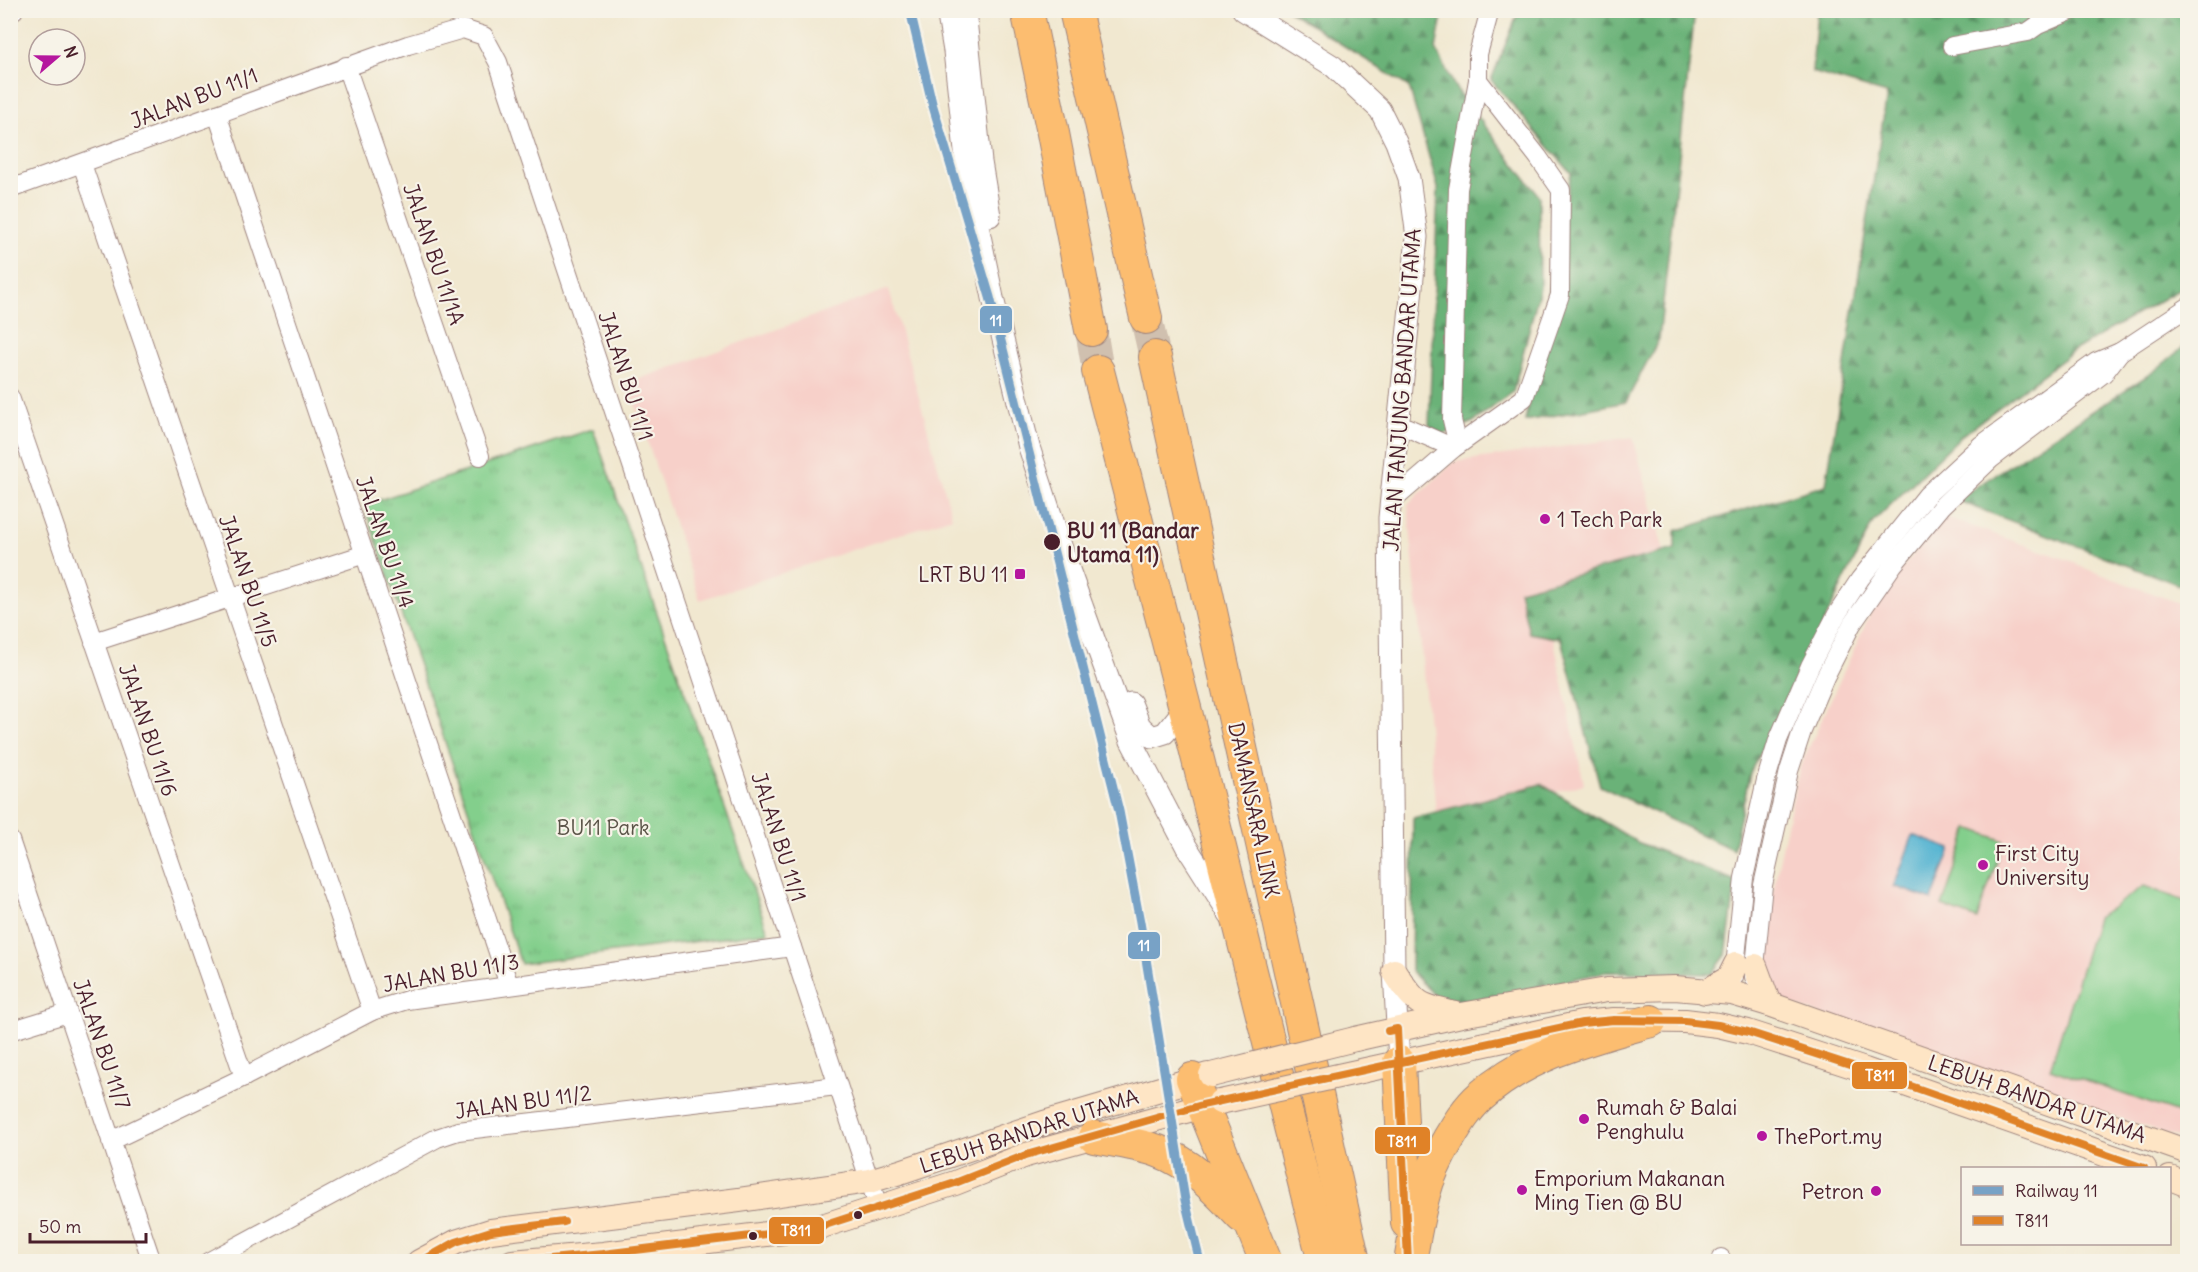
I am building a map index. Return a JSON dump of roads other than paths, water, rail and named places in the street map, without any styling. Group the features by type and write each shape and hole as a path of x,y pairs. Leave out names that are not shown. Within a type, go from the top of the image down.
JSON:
{"highway":[{"path":"1027,10 1091,330"},
{"path":"1075,10 1146,318"},
{"name":"DAMANSARA LINK","path":"1155,357 1354,1262"},
{"name":"DAMANSARA LINK","path":"1098,371 1324,1262"},
{"path":"1409,1262 1429,1179 1441,1152 1460,1121 1479,1097 1514,1071 1547,1054 1578,1042 1651,1021"},
{"path":"1399,1062 1409,1262"},
{"path":"1206,1090 1266,1262"},
{"path":"1094,1137 1159,1151 1189,1167 1210,1184 1253,1229"}],"main road":[{"path":"1705,992 1746,965 1751,999 1730,1003 1734,1025"},
{"path":"1394,971 1411,997 1421,1005 1461,1015"},
{"name":"LEBUH BANDAR UTAMA","path":"513,1262 603,1254 816,1228 879,1209 1026,1155 1094,1137 1206,1090 1355,1040 1461,1015 1606,990 1674,988 1751,999 2187,1152"},
{"name":"LEBUH BANDAR UTAMA","path":"419,1262 456,1242 490,1231 739,1200 869,1181 900,1173 1044,1123 1206,1090 1361,1071 1582,1023 1614,1020 1685,1021 1734,1025 2141,1167"},
{"path":"2171,1179 2187,1185"}],"street":[{"path":"947,10 969,178 993,298 1029,447 1067,564 1131,741 1186,846 1241,932"},
{"path":"965,10 981,162 994,240 1009,315 1047,464 1140,726 1152,736 1160,735 1165,733 1185,708"},
{"name":"JALAN TANJUNG BANDAR UTAMA","path":"1243,10 1333,66 1380,110 1396,142 1409,178 1417,237 1390,503 1389,614 1394,971 1399,1062"},
{"path":"1456,446 1452,420 1458,189 1478,80 1478,54 1490,10"},
{"path":"1952,46 2028,32 2038,25 2073,10"},
{"name":"JALAN BU 11/1","path":"10,189 346,66 463,29 484,36 498,62 879,1209"},
{"name":"JALAN BU 11/1A","path":"346,66 480,456"},
{"path":"1390,503 1456,446 1524,398 1560,295 1561,190 1538,156 1478,80"},
{"name":"JALAN BU 11/4","path":"218,114 509,985"},
{"name":"JALAN BU 11/5","path":"82,164 372,1011"},
{"path":"1751,999 1746,965 1789,771 1802,731 1825,677 1852,624 1893,565 1941,506 1991,459 2104,373 2120,352 2187,307"},
{"name":"JALAN BU 11/6","path":"10,397 244,1077"},
{"path":"1399,424 1456,446"},
{"path":"94,642 365,554"},
{"name":"JALAN BU 11/7","path":"10,840 16,876 68,1012 152,1262"},
{"name":"JALAN BU 11/3","path":"111,1141 244,1077 372,1011 407,1000 792,947"},
{"path":"10,1031 68,1012"},
{"name":"JALAN BU 11/2","path":"208,1262 437,1138 458,1131 837,1086"}],"water":[{"path":"1913,835 1951,849 1932,900 1894,886"}],"tunnel":[{"path":"1146,318 1155,357"},
{"path":"1091,330 1098,371"}],"rail line":[{"name":"11","path":"910,10 932,103 990,297 1119,811 1140,922 1185,1200 1200,1262"}],"place":[{"name":"1 Tech Park","path":"1545,519"},
{"name":"BU 11 (Bandar Utama 11)","path":"1052,542"},
{"name":"LRT BU 11","path":"1020,574"},
{"name":"First City University","path":"1983,865"},
{"name":"Rumah & Balai Penghulu","path":"1584,1119"},
{"name":"ThePort.my","path":"1762,1136"},
{"name":"Emporium Makanan Ming Tien @ BU","path":"1522,1190"},
{"name":"Petron","path":"1876,1191"}],"park label":[{"name":"BU11 Park","path":"603,827"}]}
